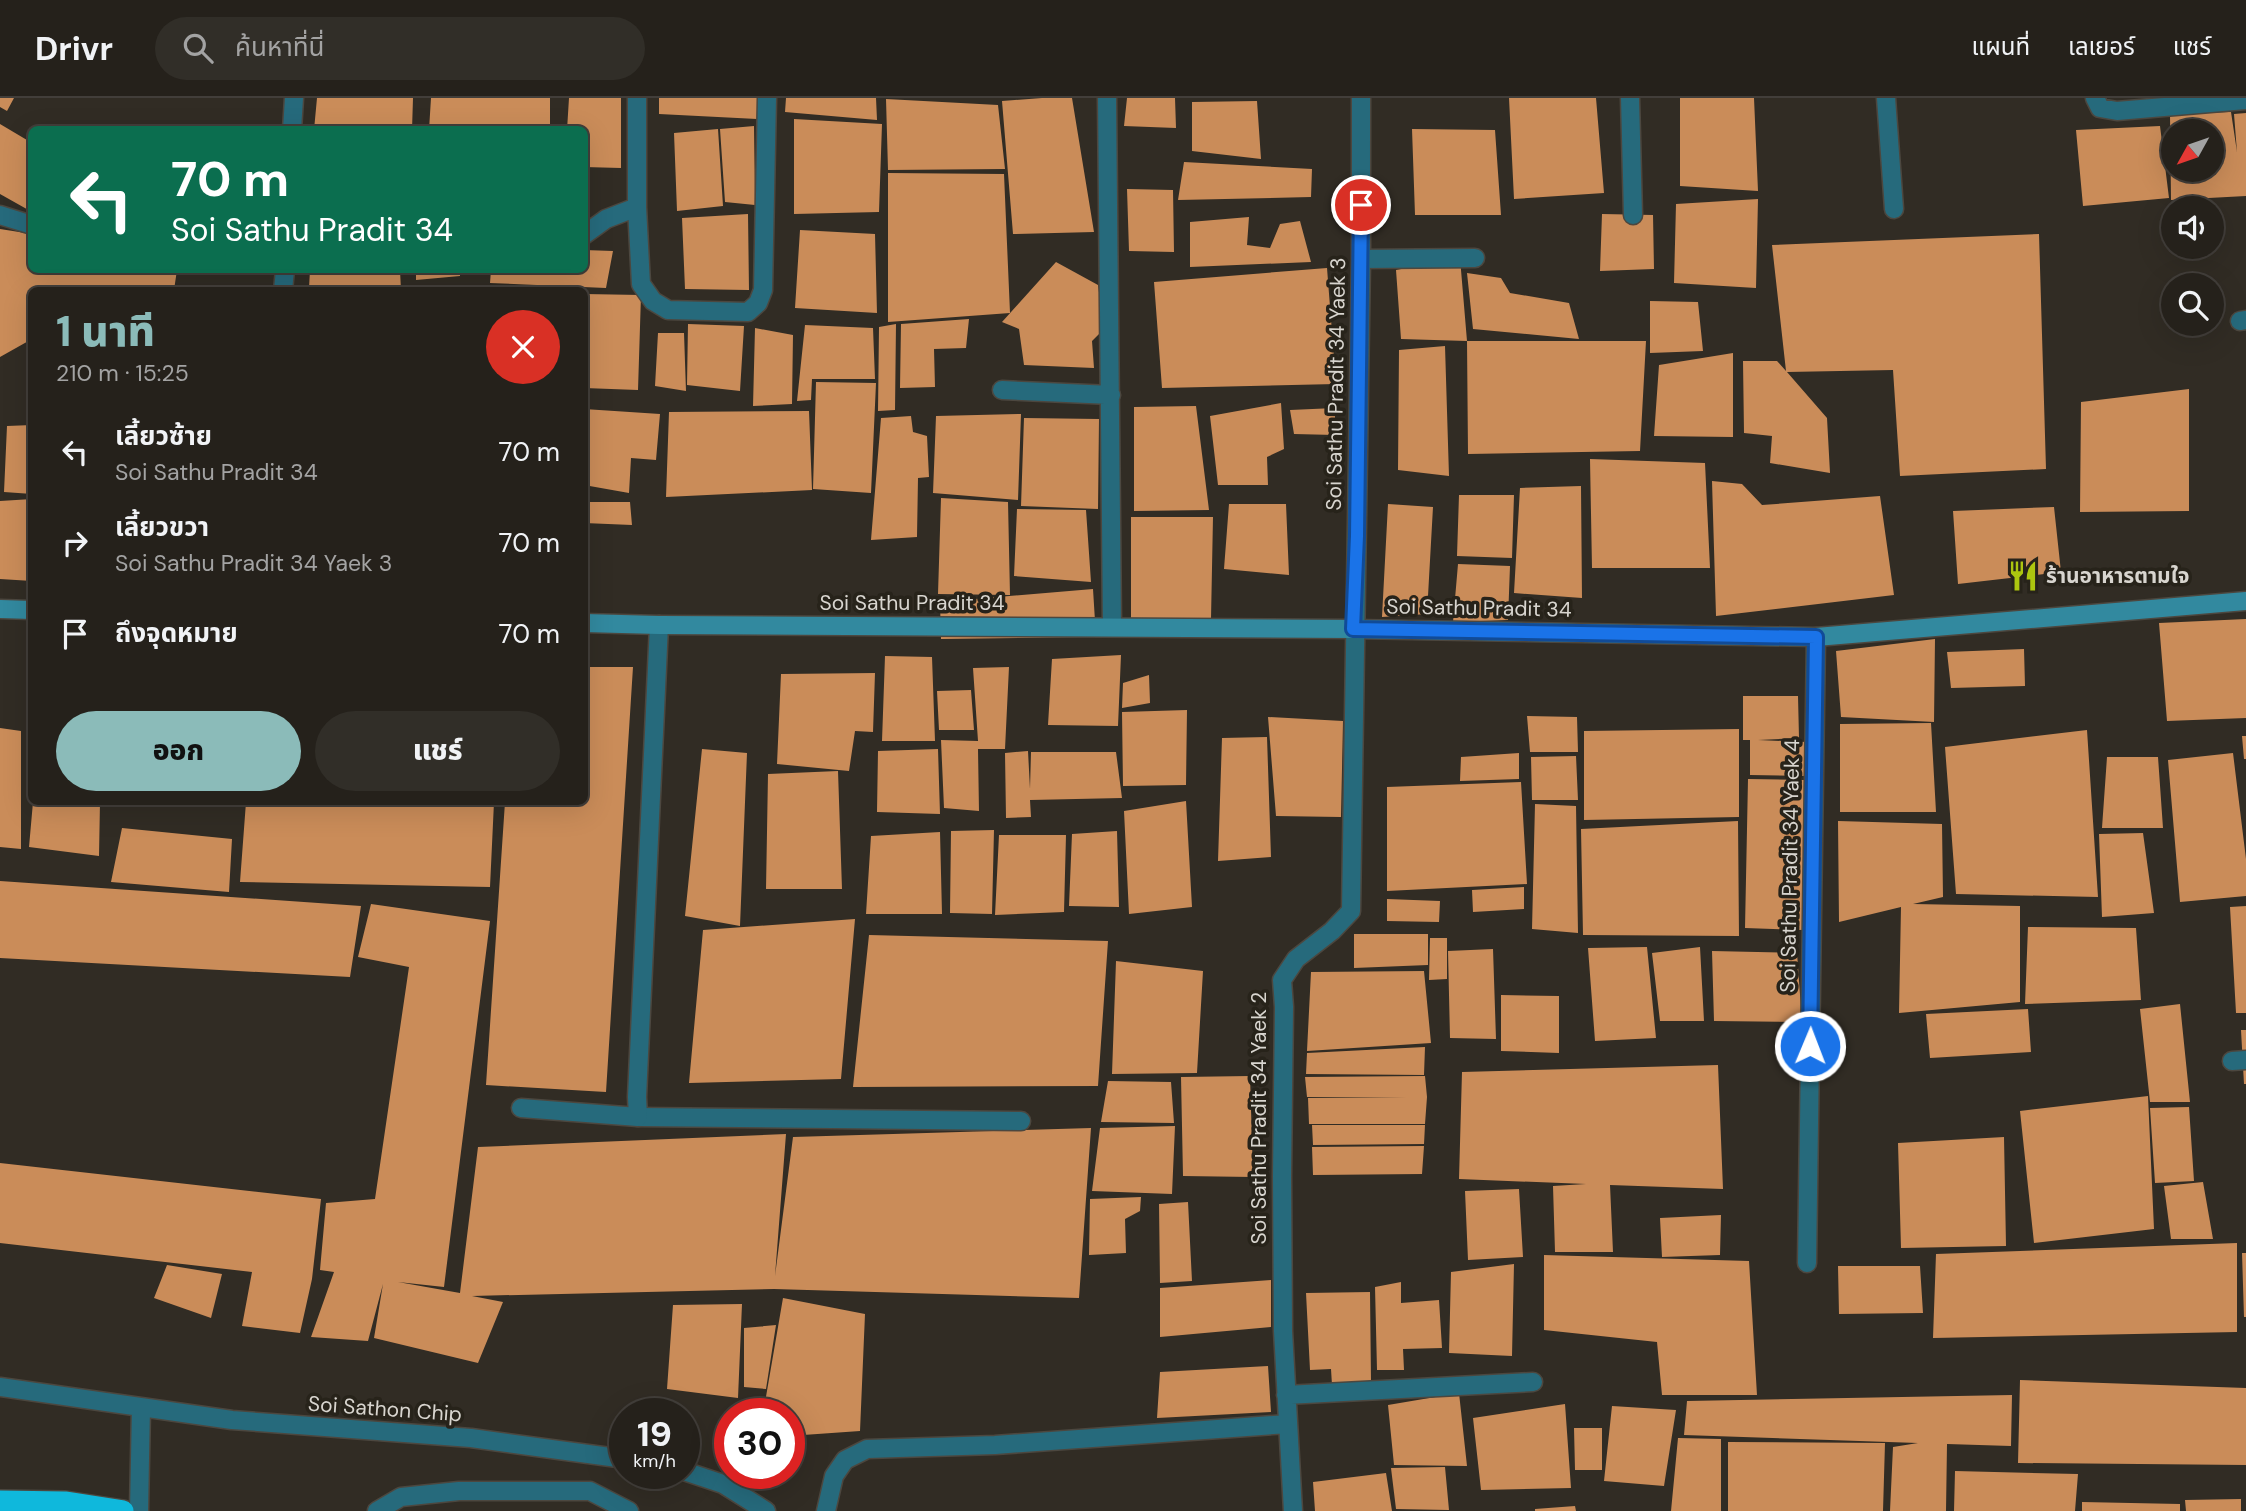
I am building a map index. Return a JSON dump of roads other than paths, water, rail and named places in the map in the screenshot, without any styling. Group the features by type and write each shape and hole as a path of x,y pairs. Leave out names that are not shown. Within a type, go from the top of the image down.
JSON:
{"highway":[{"path":"0,1501 65,1502 122,1511"}],"street":[{"path":"292,126 294,98"},
{"path":"637,98 637,207 641,284 653,302 668,310 748,312 758,303 762,290 767,98"},
{"path":"1107,98 1112,627"},
{"name":"Soi Sathu Pradit 34 Yaek 3","path":"1353,629 1357,536 1361,98"},
{"path":"1630,98 1633,215"},
{"path":"1885,98 1894,209"},
{"path":"2095,98 2100,107 2117,111 2246,100"},
{"path":"588,232 606,219 637,207"},
{"path":"0,215 28,224"},
{"path":"1361,259 1475,258"},
{"path":"1002,390 1111,395"},
{"name":"Soi Sathu Pradit 34","path":"588,623 1353,629 1816,637 2246,601"},
{"path":"0,609 28,610"},
{"path":"638,1117 659,625"},
{"name":"Soi Sathu Pradit 34 Yaek 2","path":"1293,1511 1283,1318 1282,980 1296,959 1332,931 1351,911 1353,629"},
{"name":"Soi Sathu Pradit 34 Yaek 4","path":"1807,1263 1816,637"},
{"path":"521,1108 638,1117 1021,1121"},
{"path":"1286,1395 1533,1382"},
{"name":"Soi Sathon Chip","path":"0,1387 232,1420 471,1438 609,1457"},
{"path":"139,1511 141,1407"},
{"path":"826,1511 834,1476 839,1468 845,1460 867,1449 995,1445 1288,1424"},
{"path":"700,1476 723,1483 766,1511"},
{"path":"377,1511 401,1497 472,1491 590,1492 629,1511"}],"place":[{"name":"ร้านอาหารตามใจ","path":"2023,576"}]}
